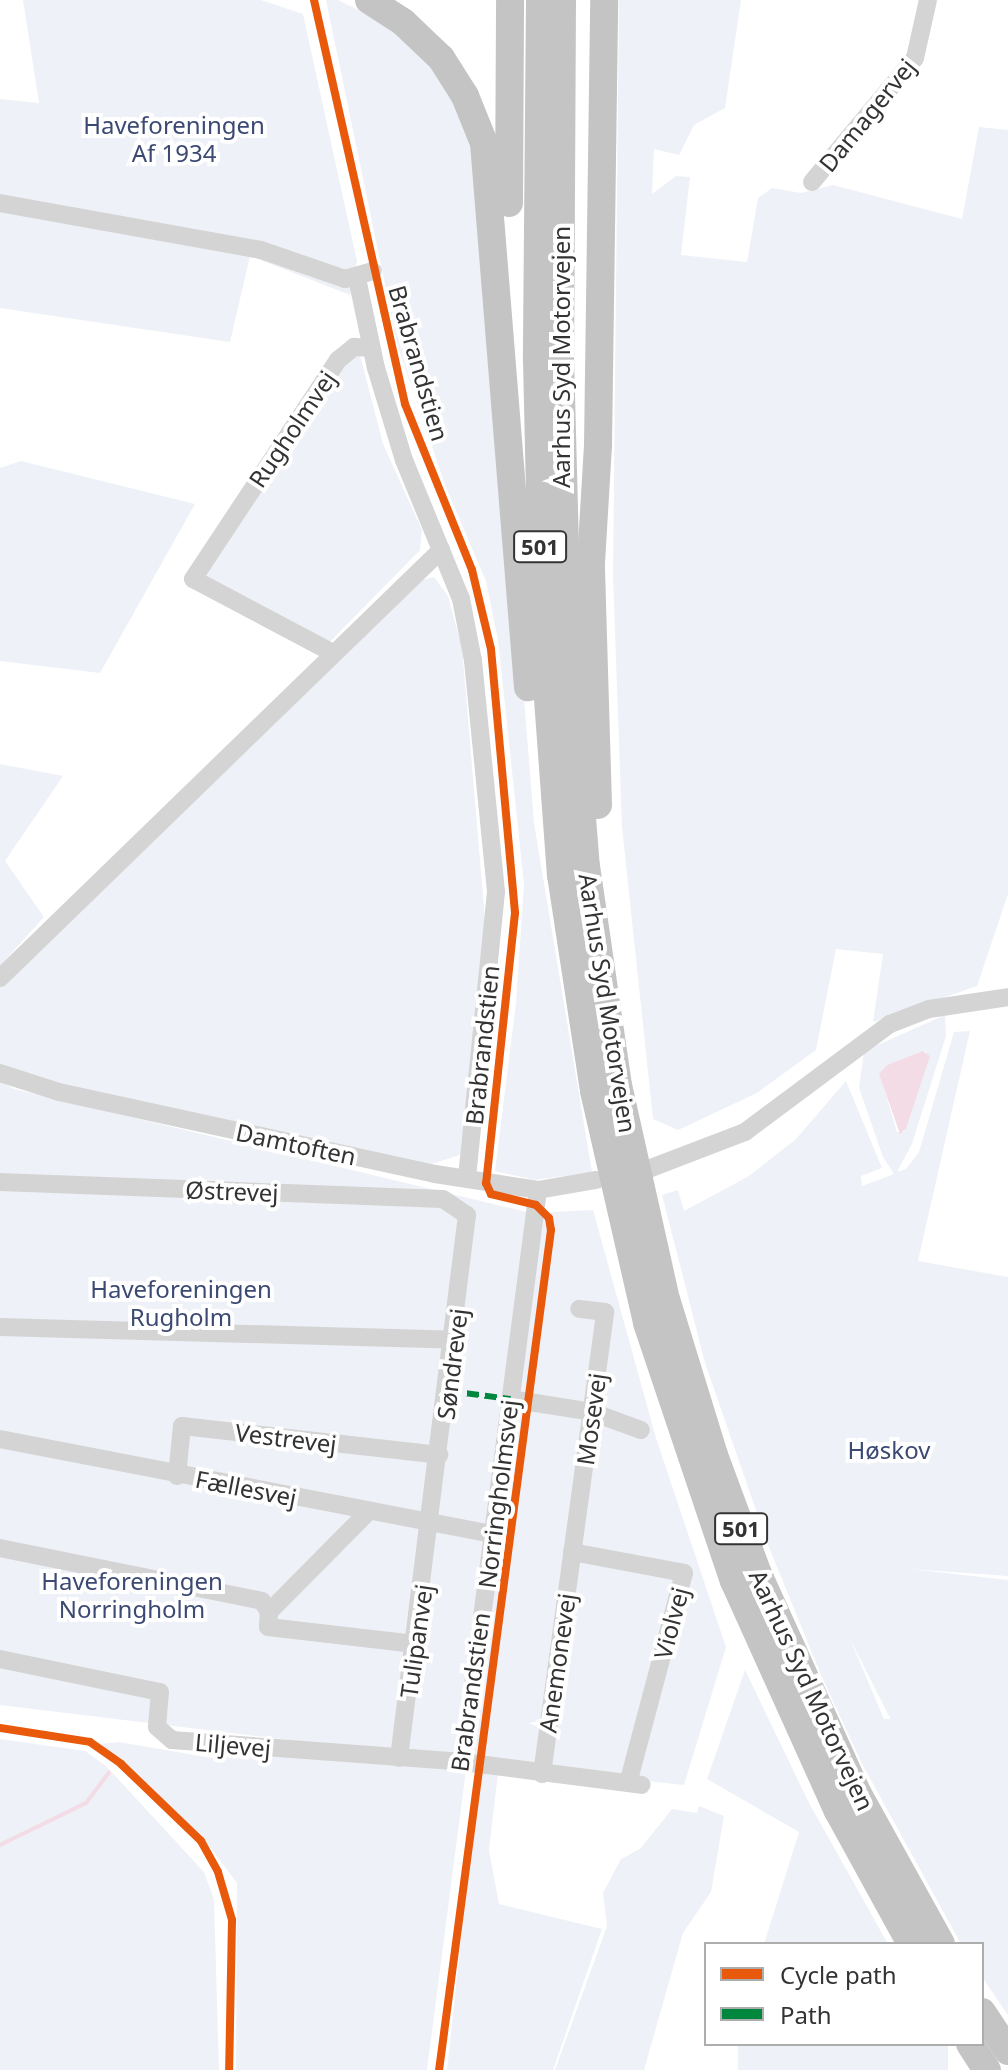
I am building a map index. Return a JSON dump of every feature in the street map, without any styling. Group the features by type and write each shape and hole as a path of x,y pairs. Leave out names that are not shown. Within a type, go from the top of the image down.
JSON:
{"highway":[{"path":"369,0 403,22 441,58 465,96 484,143 514,514 548,857 606,1088"},
{"path":"510,0 514,514"},
{"name":"Aarhus Syd Motorvejen","path":"540,0 537,375 543,631 561,875 606,1088 647,1323 734,1581 838,1811 910,1942"},
{"name":"Aarhus Syd Motorvejen","path":"562,0 560,356 567,627 606,1088 666,1299 752,1559 858,1794 940,1942"},
{"path":"592,0 599,145"},
{"path":"604,0 599,145 598,446 591,563 606,1088"},
{"path":"984,2015 1008,2051"},
{"path":"971,2046 987,2070"}],"street":[{"name":"Damagervej","path":"812,182 915,58 928,0"},
{"path":"0,203 261,250 330,275 365,275 371,348 404,460 461,599 473,661 496,892 467,1179"},
{"name":"Rugholmvej","path":"331,652 193,579 338,360 354,347 371,348"},
{"path":"0,978 331,652 441,550"},
{"path":"651,1168 745,1132 890,1024 929,1009 1008,997"},
{"name":"Damtoften","path":"0,1073 59,1092 467,1179 538,1190 596,1180"},
{"name":"Østrevej","path":"0,1182 443,1199 461,1208"},
{"name":"Norringholmsvej","path":"463,1762 538,1190"},
{"name":"Søndrevej","path":"432,1523 470,1223 461,1208"},
{"name":"Mosevej","path":"572,1552 605,1312 579,1309"},
{"path":"0,1327 455,1340"},
{"path":"510,1399 592,1412 641,1430"},
{"name":"Vestrevej","path":"177,1476 182,1426 439,1455"},
{"name":"Fællesvej","path":"0,1439 177,1476 492,1534"},
{"path":"268,1620 369,1511"},
{"name":"Tulipanvej","path":"399,1758 432,1523"},
{"path":"0,1548 262,1601 268,1620"},
{"name":"Anemonevej","path":"542,1774 572,1552"},
{"name":"Violvej","path":"542,1774 635,1784 684,1573 572,1552"},
{"path":"268,1620 415,1644"},
{"name":"Liljevej","path":"0,1659 160,1692 157,1727 172,1740 463,1762"},
{"path":"463,1762 542,1774"}],"green space":[{"name":"Haveforeningen Af 1934","path":"23,0 261,0 303,14 357,261 350,295 250,256 230,342 0,308 0,99 39,103"},
{"path":"326,0 338,0 381,21 443,78 481,160 534,823 592,1172 535,1180 495,1171 516,1003 524,884 498,640 486,581 445,485 398,347"},
{"path":"619,0 741,0 725,108 694,125 679,155 654,149 652,194 676,176 690,177 681,255 747,262 758,198 772,188 801,193 833,185 962,219 979,127 1008,130 1008,894 977,986 873,1022 883,954 836,949 816,1050 757,1093 678,1130 653,1119 622,827 613,576"},
{"path":"360,355 383,444 422,530 420,550 319,653 194,587 345,358"},
{"path":"21,461 195,504 100,673 0,661 0,468"},
{"path":"434,577 448,596 462,648 486,931 460,1155 425,1166 75,1094 0,1067 0,986 408,583"},
{"path":"0,764 63,776 5,861 44,917 0,966"},
{"name":"Høskov","path":"945,1015 946,1036 912,1144 897,1172 906,1169 919,1152 954,1032 970,1031 918,1261 1008,1277 1008,1576 910,1569 1008,1580 1008,2015 984,1980 984,1942 960,1942 861,1762 821,1675 768,1545 705,1363 662,1195 678,1190 684,1211 749,1176 796,1139 846,1081 882,1168 861,1176 862,1186 894,1174 883,1157 859,1088 864,1051","holes":["926,1051 904,1132 897,1132 880,1074 887,1065","850,1639 890,1718 884,1719"]},
{"path":"0,1081 14,1089 531,1213 593,1210 656,1438 726,1647 684,1785 499,1765 489,1850 499,1904 602,1929 553,2070 447,2070 480,1763 0,1705"},
{"path":"745,1670 808,1801 887,1942 765,1942 799,1832 707,1779"},
{"path":"0,1739 85,1751 106,1766 204,1872 214,1899 219,2070 0,2070"},
{"path":"119,1742 224,1760 226,1749 466,1770 427,2070 236,2070 237,1883 202,1837 100,1744"},
{"path":"699,1806 724,1816 711,1892 683,1933 644,2070 555,2070 607,1926 603,1893 621,1859 640,1849 672,1809 697,1813"},
{"path":"738,2046 948,2046 948,2070 738,2070"}],"shaded area":[{"path":"923,1051 930,1056 906,1129 900,1134 879,1074 887,1065"}],"waterway":[{"path":"0,1845 86,1803 109,1773"}],"marked path":[{"path":"449,1391 510,1399"}],"cycle path":[{"name":"Brabrandstien","path":"314,0 405,404 472,570 491,649 515,913 486,1183 491,1194 536,1205 549,1218 551,1230 439,2070"},
{"path":"0,1728 90,1742 121,1764 201,1841 218,1872 232,1920 229,2070"}],"park label":[{"name":"Haveforeningen Rugholm","path":"181,1303"},
{"name":"Haveforeningen Norringholm","path":"132,1595"}]}
